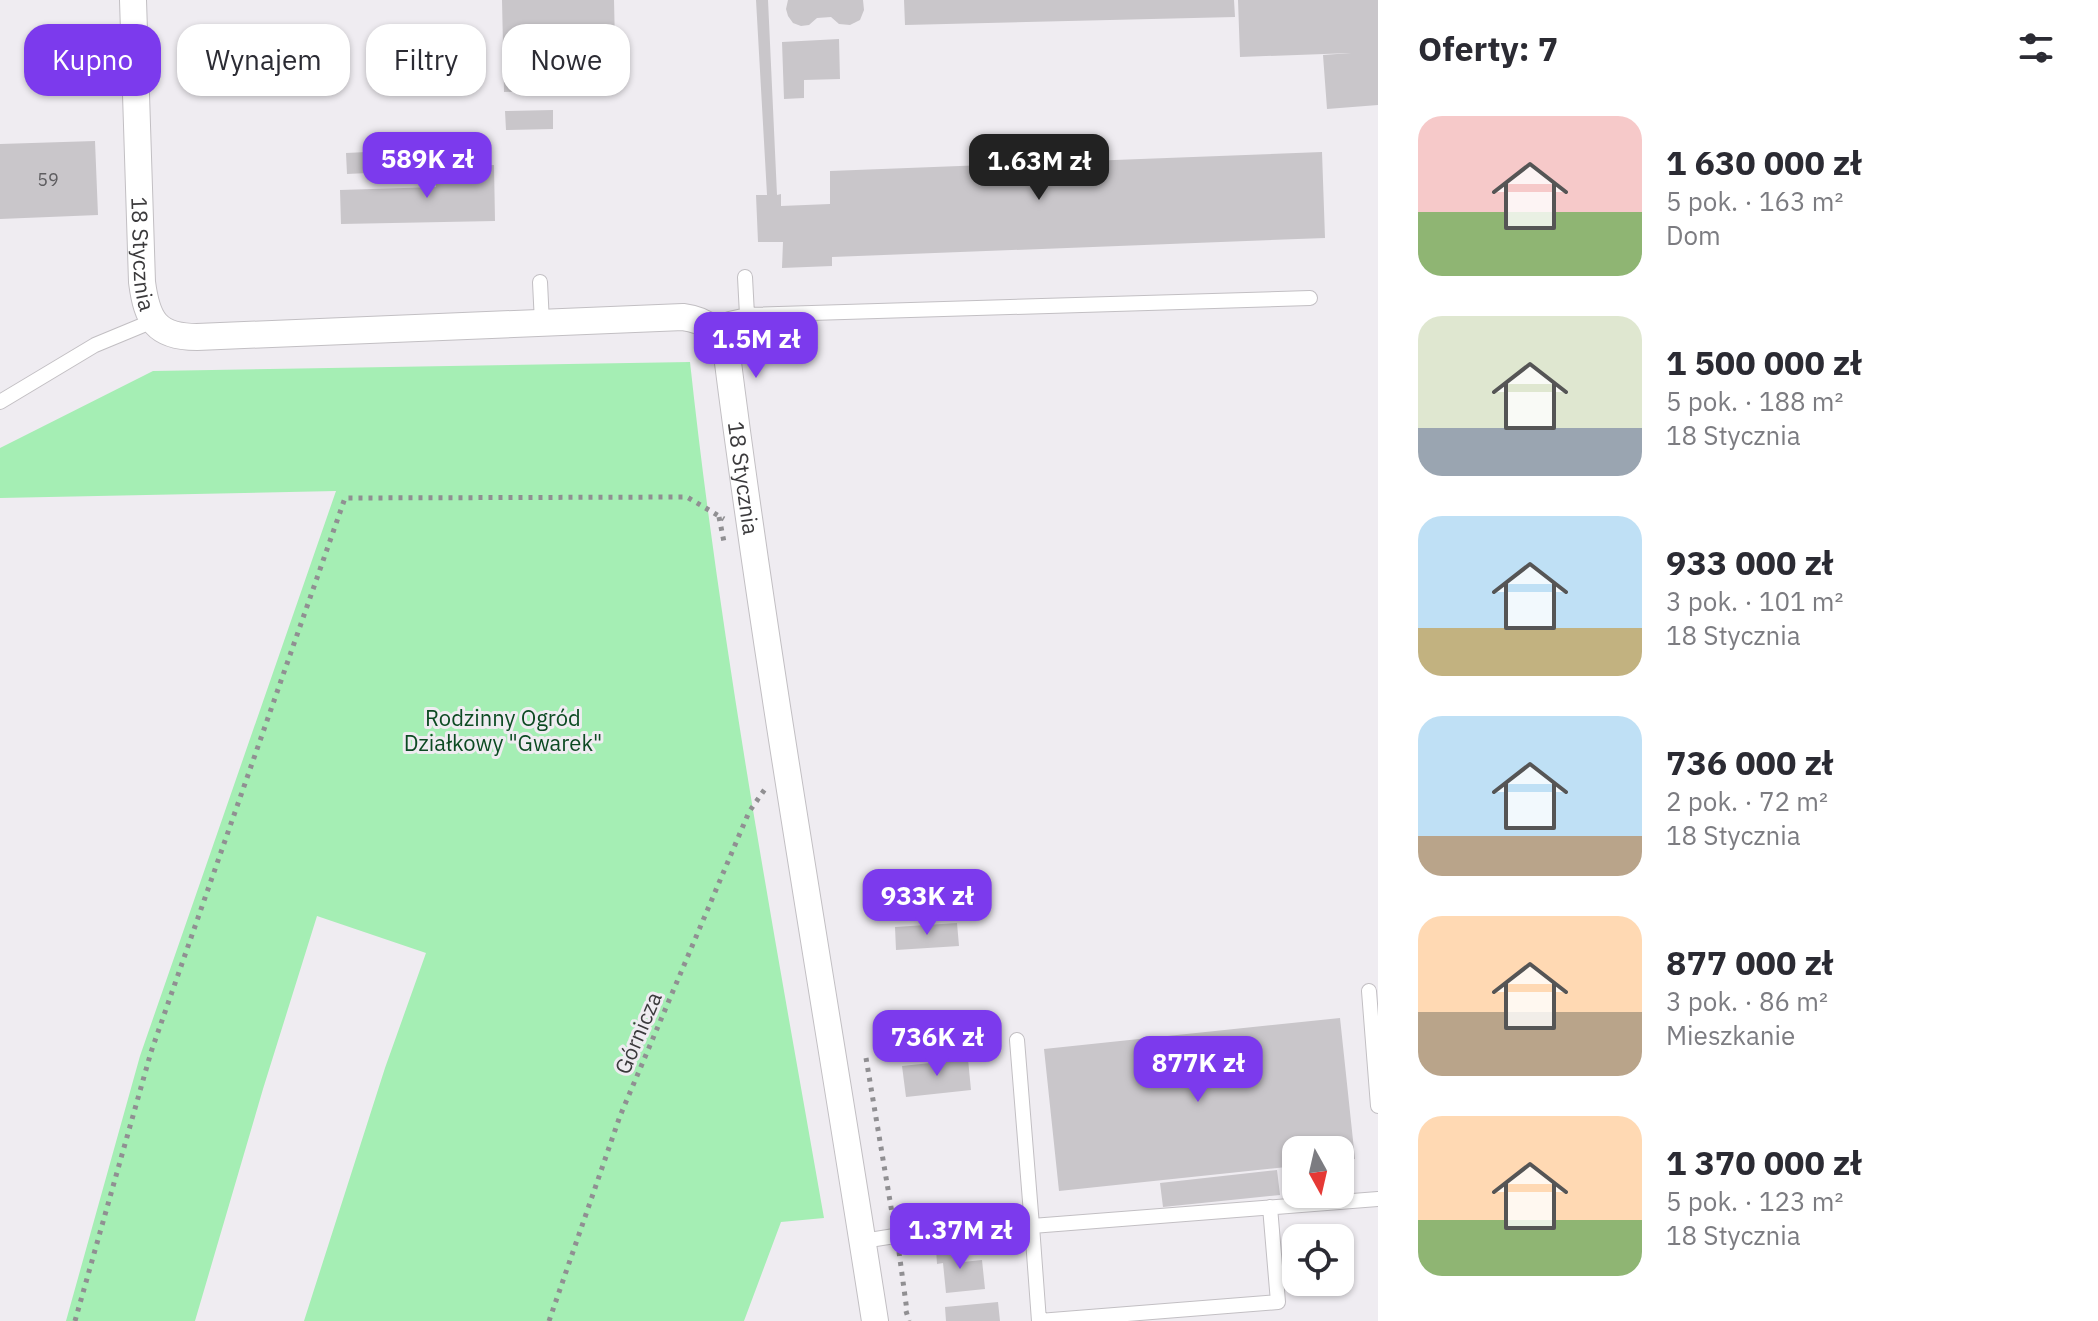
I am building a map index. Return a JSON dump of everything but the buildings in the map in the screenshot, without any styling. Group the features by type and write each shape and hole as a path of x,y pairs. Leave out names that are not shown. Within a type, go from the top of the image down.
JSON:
{"street":[{"name":"18 Stycznia","path":"133,0 142,282 146,305 153,321 163,330 181,337 683,317 705,322 721,337 727,355 789,781 875,1321"}],"lane":[{"path":"745,277 747,315"},
{"path":"540,282 542,323"},
{"path":"714,330 729,319 747,315 1310,298"},
{"path":"0,402 95,345 153,321"},
{"path":"1369,991 1378,1106"},
{"path":"1017,1040 1039,1321 1278,1302 1270,1207"},
{"path":"863,1241 926,1231 1032,1226 1378,1199"}],"path":[{"path":"75,1321 151,1052 345,498 687,497 727,520 749,517"},
{"name":"Górnicza","path":"549,1321 620,1116 749,812 766,788 789,781"},
{"path":"866,1058 907,1311"}],"green space":[{"name":"Rodzinny Ogród Działkowy \"Gwarek\"","path":"690,362 733,684 824,1218 781,1222 744,1321 304,1321 385,1068 426,953 317,916 195,1321 66,1321 140,1056 336,491 0,498 0,448 153,371"}]}
